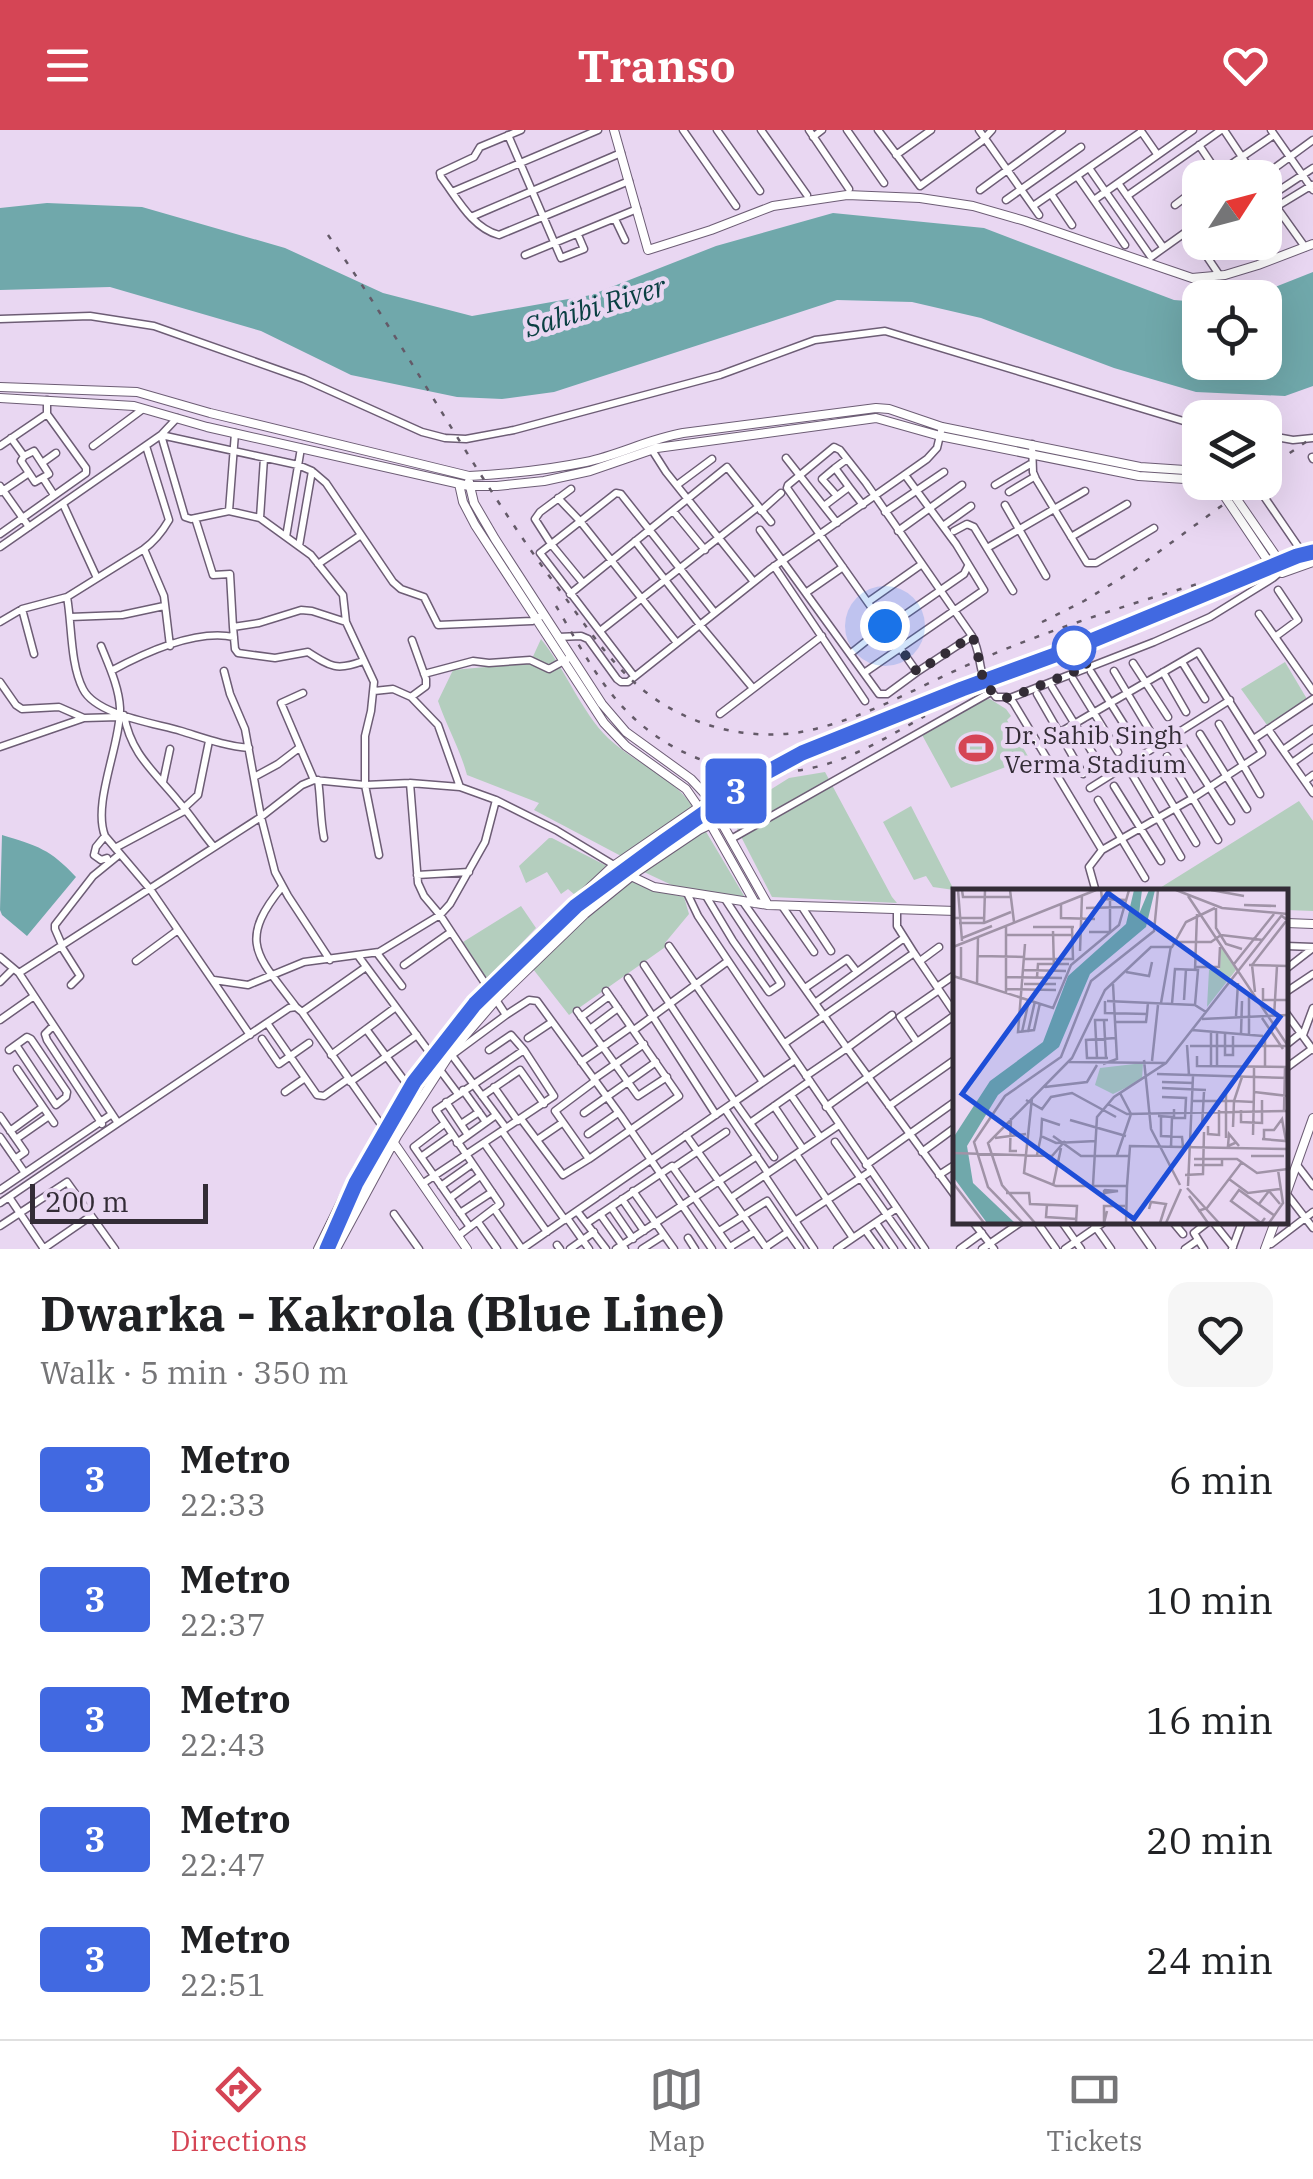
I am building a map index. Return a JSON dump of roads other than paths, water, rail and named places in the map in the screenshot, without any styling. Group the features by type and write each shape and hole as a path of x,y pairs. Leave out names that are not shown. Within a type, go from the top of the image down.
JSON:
{"street":[{"path":"521,130 442,170 441,177 476,224 496,235 628,180"},
{"path":"452,192 598,130"},
{"path":"614,130 648,250 773,206 846,195 891,195 973,206 1192,278 1220,276 1309,245 1282,215"},
{"path":"683,130 736,206"},
{"path":"718,130 760,192"},
{"path":"761,130 807,194"},
{"path":"822,130 811,133 849,189"},
{"path":"848,130 884,183"},
{"path":"878,130 922,186 992,130"},
{"path":"896,155 931,130"},
{"path":"979,130 1039,215"},
{"path":"980,190 1062,130"},
{"path":"1094,200 1193,130"},
{"path":"1127,196 1222,130 1244,160"},
{"path":"1033,206 1144,132 1157,154"},
{"path":"1238,160 1272,133 1312,186 1282,204"},
{"path":"508,135 561,258 584,249 578,235"},
{"path":"1282,162 1313,140"},
{"path":"1199,145 1207,160"},
{"path":"1006,200 1081,148"},
{"path":"471,217 620,152"},
{"path":"1089,168 1151,257 1182,235"},
{"path":"1282,186 1313,168"},
{"path":"1077,176 1125,246"},
{"path":"1118,183 1163,248"},
{"path":"1050,194 1072,225"},
{"path":"1175,205 1182,200"},
{"path":"525,255 638,209"},
{"path":"616,219 624,240"},
{"path":"1209,260 1220,276"},
{"path":"0,319 90,316 154,326 304,379 422,432 445,438 466,439 514,430 720,376 815,340 886,330 1182,420"},
{"path":"0,387 136,392 464,480 588,461 655,438 862,408 889,410 941,432 1032,444 1140,467 1182,470"},
{"path":"0,398 144,409 301,448 498,486 590,471 685,442 876,418 1032,459 1149,478 1182,479"},
{"path":"0,534 87,470 47,414 47,400"},
{"path":"92,446 144,409"},
{"path":"0,446 47,414"},
{"path":"0,547 146,446 177,418"},
{"path":"558,637 585,637 625,684 774,566 932,454 941,432"},
{"path":"230,511 235,433"},
{"path":"161,435 298,465 312,472 326,483 393,582 428,601 438,625 532,622 540,617"},
{"path":"161,435 183,514 188,519 230,511 260,518 299,546 344,595 346,622 371,673 374,691 365,736 365,785 379,856"},
{"path":"12,438 24,456"},
{"path":"1282,438 1313,438"},
{"path":"1032,444 1034,476 1090,564 1154,528"},
{"path":"0,622 22,609 66,596 158,538 169,520 146,446"},
{"path":"917,672 786,488 834,447 840,450 972,636 979,651 979,670 996,697 1009,698 1154,642 1210,616 1279,573 1311,560"},
{"path":"286,537 301,448"},
{"path":"652,450 754,582"},
{"path":"33,451 49,473 35,482 20,460 24,456 33,451"},
{"path":"42,463 56,453"},
{"path":"260,518 264,458"},
{"path":"786,458 836,523"},
{"path":"677,485 712,459"},
{"path":"822,478 846,459"},
{"path":"995,485 1032,459"},
{"path":"811,466 836,496"},
{"path":"570,594 728,468 770,522"},
{"path":"835,468 863,504"},
{"path":"299,546 312,472"},
{"path":"885,512 944,472"},
{"path":"29,473 1,490 29,527"},
{"path":"864,673 984,590 905,475"},
{"path":"1008,492 1034,476"},
{"path":"43,478 54,495"},
{"path":"464,480 463,502 475,525 540,617 610,731 686,789 716,822 768,906"},
{"path":"898,531 962,485"},
{"path":"824,506 849,487"},
{"path":"571,489 535,519 584,583"},
{"path":"987,548 1084,491"},
{"path":"634,676 540,553 551,544 618,492 715,612"},
{"path":"600,631 781,493"},
{"path":"558,498 677,643"},
{"path":"1229,500 1283,563"},
{"path":"1234,500 1268,562 1279,573"},
{"path":"1267,500 1311,560"},
{"path":"62,504 97,578"},
{"path":"1071,537 1128,504"},
{"path":"1004,505 1046,576"},
{"path":"943,526 971,506"},
{"path":"672,512 705,550"},
{"path":"195,518 213,575 230,574 234,650 274,658 308,652 342,668 364,661"},
{"path":"954,531 971,525 1013,591"},
{"path":"760,530 882,696 972,636"},
{"path":"318,564 361,535"},
{"path":"635,540 752,687"},
{"path":"144,549 162,591 170,646"},
{"path":"1283,563 1311,560"},
{"path":"1279,573 1283,563"},
{"path":"868,602 922,564"},
{"path":"774,566 865,701"},
{"path":"850,654 964,574 968,566"},
{"path":"807,592 843,567"},
{"path":"1275,637 1298,620 1278,590"},
{"path":"66,596 76,665 87,696 121,715 228,746 249,748"},
{"path":"70,617 122,615 164,606"},
{"path":"22,609 34,654"},
{"path":"233,627 301,610 346,622"},
{"path":"1260,614 1313,691"},
{"path":"540,617 558,637 566,659 617,723 691,779 709,800 754,904"},
{"path":"111,672 170,646 208,636 234,637"},
{"path":"720,714 822,636"},
{"path":"411,697 426,686 412,640"},
{"path":"102,646 121,715 140,759 214,847"},
{"path":"1038,745 1198,652 1262,753 1102,850 1089,867 1095,889"},
{"path":"424,674 473,661 530,660 549,669 566,659"},
{"path":"1182,662 1205,699"},
{"path":"1133,664 1168,716"},
{"path":"1114,670 1150,732"},
{"path":"224,672 242,720 275,872 330,960"},
{"path":"1091,672 1135,742"},
{"path":"1163,672 1186,712"},
{"path":"1073,679 1118,752"},
{"path":"0,682 19,708 58,707 84,718"},
{"path":"1052,687 1100,764"},
{"path":"374,691 392,689 411,697 438,725 460,787"},
{"path":"730,839 991,692"},
{"path":"304,693 281,703 316,780 324,838"},
{"path":"1036,694 1083,774"},
{"path":"1009,698 1102,850"},
{"path":"1255,738 1313,699"},
{"path":"1090,788 1230,700"},
{"path":"0,747 84,718 121,715"},
{"path":"121,715 101,823 105,836 150,889 250,1034"},
{"path":"1219,724 1260,794"},
{"path":"1268,729 1313,792"},
{"path":"1282,750 1313,729"},
{"path":"1200,734 1247,810"},
{"path":"71,985 80,976 54,930 55,925 118,851 185,809 198,796 209,741"},
{"path":"1183,746 1230,821"},
{"path":"254,777 300,748"},
{"path":"1292,763 1313,748"},
{"path":"162,783 170,749"},
{"path":"1167,756 1218,840"},
{"path":"1150,767 1196,843"},
{"path":"1305,781 1313,775"},
{"path":"1132,776 1182,857"},
{"path":"0,982 261,817 302,785 316,780 460,787 556,830 654,887 768,906 953,912"},
{"path":"410,783 420,889 506,1015"},
{"path":"1114,786 1162,860"},
{"path":"213,980 248,985 304,962 377,953 440,915 485,842 496,800"},
{"path":"318,1249 357,1170 430,1053 485,986 612,866 709,800"},
{"path":"1098,800 1145,878"},
{"path":"336,1249 397,1136 440,1070 496,1000 584,914 638,870 716,822"},
{"path":"105,836 94,852 95,857 109,860"},
{"path":"417,875 469,872"},
{"path":"282,887 266,906 254,940 256,948 467,1249"},
{"path":"687,893 728,961 925,1249"},
{"path":"706,896 769,992 781,984 725,898"},
{"path":"743,902 953,1193"},
{"path":"782,906 814,952"},
{"path":"802,908 831,951"},
{"path":"897,910 897,926 953,1011"},
{"path":"1288,923 1313,924"},
{"path":"136,961 178,930"},
{"path":"404,965 451,932"},
{"path":"815,1003 904,938"},
{"path":"670,946 763,1082"},
{"path":"920,961 939,947"},
{"path":"1288,948 1313,948"},
{"path":"1288,967 1313,948"},
{"path":"785,1043 914,952"},
{"path":"377,953 402,986"},
{"path":"358,956 430,1053"},
{"path":"0,957 34,996 118,1122"},
{"path":"804,988 847,959 857,972"},
{"path":"581,1062 728,961"},
{"path":"644,965 774,1157"},
{"path":"0,1203 289,1008 300,1010 366,967"},
{"path":"1288,991 1313,974"},
{"path":"917,1042 900,1016 953,976"},
{"path":"628,978 716,1115"},
{"path":"494,1087 564,1175 678,1098 678,1095 666,1077 656,1062 644,1044 608,993 579,1014 640,1096 666,1077"},
{"path":"0,1020 34,996"},
{"path":"451,1055 506,1015 532,999 537,1001 712,1249"},
{"path":"331,1055 396,1007"},
{"path":"590,1029 618,1008"},
{"path":"1288,1043 1302,1034 1313,1008"},
{"path":"750,1123 892,1015"},
{"path":"1288,1016 1312,1050 1288,1067"},
{"path":"826,1107 953,1017"},
{"path":"528,1038 552,1022"},
{"path":"267,1023 319,1097 418,1036"},
{"path":"53,1026 44,1034 47,1040 107,1131"},
{"path":"366,1029 409,1087"},
{"path":"422,1184 554,1094 510,1036 490,1050"},
{"path":"16,1139 68,1095 28,1038 13,1048 56,1104"},
{"path":"262,1040 278,1064 309,1043"},
{"path":"588,1160 556,1109 644,1044"},
{"path":"458,1236 500,1204 435,1112 524,1050"},
{"path":"451,1055 589,1249"},
{"path":"494,1210 522,1249 796,1060"},
{"path":"584,1113 656,1062"},
{"path":"889,1106 953,1062"},
{"path":"17,1069 48,1115"},
{"path":"440,1070 486,1122"},
{"path":"482,1096 520,1070 544,1104"},
{"path":"285,1092 305,1078"},
{"path":"790,1095 820,1137"},
{"path":"446,1102 468,1135"},
{"path":"795,1221 861,1178 909,1134 953,1103"},
{"path":"774,1106 854,1238"},
{"path":"725,1109 814,1249"},
{"path":"461,1124 478,1112"},
{"path":"588,1134 618,1113"},
{"path":"0,1189 112,1114"},
{"path":"10,1131 48,1115"},
{"path":"421,1157 468,1135 496,1115"},
{"path":"0,1116 25,1152 15,1158"},
{"path":"1288,1188 1313,1118"},
{"path":"537,1140 562,1122"},
{"path":"444,1124 414,1148 470,1228"},
{"path":"731,1198 838,1124"},
{"path":"922,1152 953,1129"},
{"path":"674,1168 726,1132"},
{"path":"686,1136 767,1248 788,1232"},
{"path":"1309,1136 1313,1150"},
{"path":"0,1137 25,1173"},
{"path":"835,1142 910,1249"},
{"path":"484,1143 547,1232"},
{"path":"600,1214 621,1248 757,1156"},
{"path":"442,1186 472,1164"},
{"path":"1297,1165 1313,1186"},
{"path":"586,1223 670,1166 730,1248 754,1232"},
{"path":"940,1176 953,1166"},
{"path":"450,1198 480,1176"},
{"path":"0,1226 66,1182 115,1249"},
{"path":"634,1191 674,1249"},
{"path":"460,1213 492,1192"},
{"path":"1288,1195 1309,1215 1313,1228"},
{"path":"9,1197 44,1249 92,1216"},
{"path":"622,1199 644,1231"},
{"path":"719,1231 767,1201 800,1249"},
{"path":"610,1207 634,1238"},
{"path":"837,1249 898,1208"},
{"path":"577,1211 606,1249"},
{"path":"394,1214 419,1249"},
{"path":"1269,1246 1309,1215"},
{"path":"478,1222 497,1249"},
{"path":"876,1224 894,1249"},
{"path":"975,1224 989,1247 1018,1224"},
{"path":"1037,1224 1056,1249"},
{"path":"1063,1224 1079,1245"},
{"path":"1065,1249 1079,1245 1094,1224 1111,1249"},
{"path":"1134,1224 1152,1249"},
{"path":"1175,1224 1183,1234"},
{"path":"1204,1249 1194,1231 1206,1224"},
{"path":"1212,1224 1232,1248 1241,1224"},
{"path":"866,1231 879,1249"},
{"path":"570,1249 594,1232"},
{"path":"960,1249 982,1233"},
{"path":"642,1249 664,1235"},
{"path":"688,1238 695,1249"},
{"path":"1185,1249 1198,1240"}],"water":[{"name":"Sahibi River","path":"47,203 142,207 285,248 383,293 472,316 591,295 716,246 833,213 984,228 1182,301 1182,380 1282,380 1282,284 1313,272 1313,386 1285,396 1196,392 1114,368 981,318 912,302 837,300 554,392 502,399 457,397 351,375 261,331 110,287 0,290 0,208"},
{"path":"2,835 43,850 76,877 27,936 0,910"}],"railway":[{"path":"328,235 502,508 592,635 647,693 707,725 752,734 797,733 819,728 878,707 1028,640 1201,583"},
{"path":"1282,458 1313,437"},
{"path":"1042,622 1134,570 1229,500"},
{"path":"327,1249 356,1183 414,1082 475,1004 577,905 663,841 747,783 802,753 1313,552"},
{"path":"556,606 598,675 635,720 686,753 715,764 745,771 806,769 859,752 925,716"}],"metro line":[{"name":"3","path":"327,1249 356,1183 414,1082 475,1004 576,906 663,842 747,783 802,753 1313,552"}],"place":[{"name":"Dr. Sahib Singh Verma Stadium","path":"976,748"}]}
